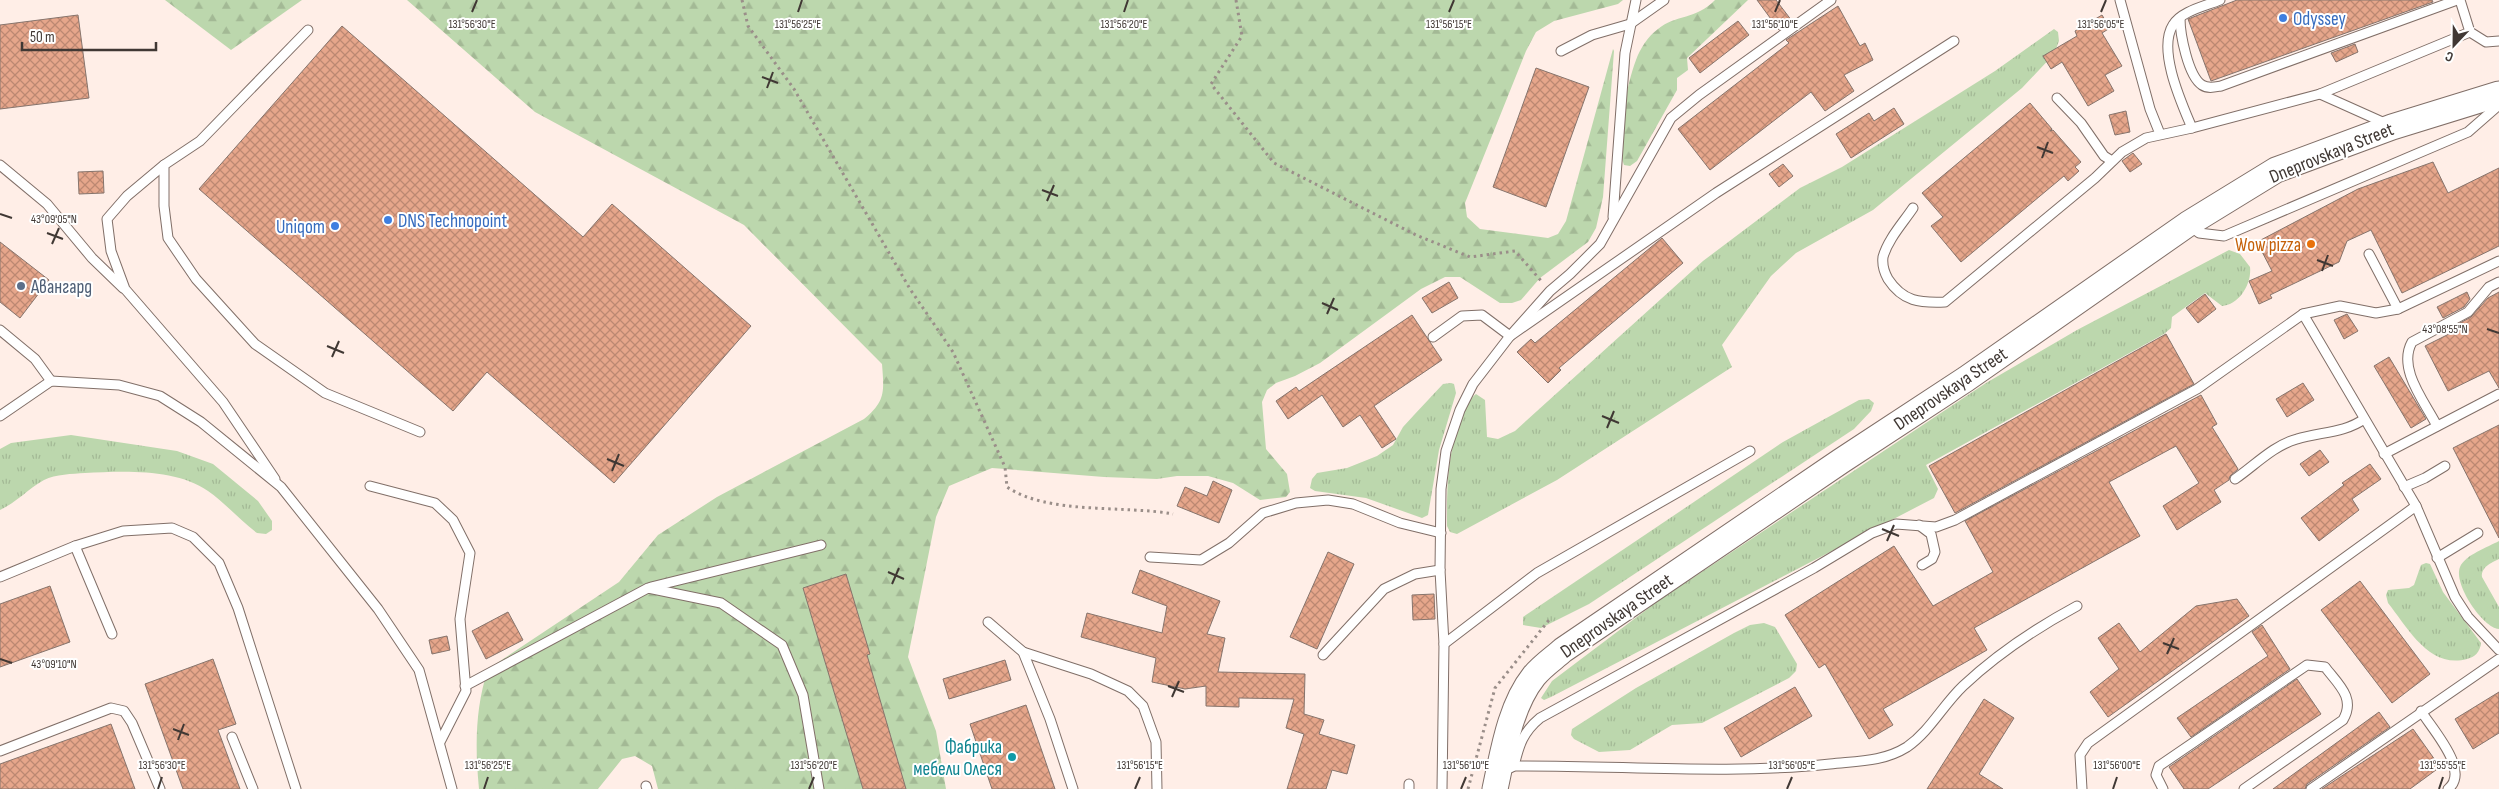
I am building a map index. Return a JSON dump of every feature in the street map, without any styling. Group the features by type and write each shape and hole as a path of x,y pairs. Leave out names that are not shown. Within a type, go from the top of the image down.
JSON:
{"main road":[{"name":"Dneprovskaya Street","path":"1502,777 1516,709 1526,687 1536,674 1564,650 1840,461 1966,379 2188,224 2276,170 2392,127 2499,94"}],"lane":[{"path":"1612,220 1625,53 1636,0"},
{"path":"1561,51 1592,35 1630,24 1664,0"},
{"path":"1442,789 1444,644 1440,570 1441,489 1446,451 1460,410 1473,384 1510,336 1550,291 1600,244 1671,118 1699,94 1831,0"},
{"path":"2120,0 2150,109 2160,134"},
{"path":"2192,128 2179,97 2169,63 2168,42 2172,25 2180,18 2220,0"},
{"path":"2180,18 2180,31 2192,72 2201,85 2210,88 2221,86 2459,0 2470,32 2486,42 2499,41"},
{"path":"125,289 111,251 107,219 128,196 164,165 200,141 308,30"},
{"path":"1913,208 1888,244 1883,259 1884,272 1896,291 1912,300 1927,303 1945,302 2122,152 2146,138 2192,128 2320,94 2470,32"},
{"path":"1510,336 1716,193 1954,41"},
{"path":"2320,94 2392,127"},
{"path":"2057,98 2081,123 2104,156 2112,162"},
{"path":"2188,224 2195,232 2212,236 2224,236 2468,132 2499,105"},
{"path":"0,165 47,204 92,258 125,289 223,402 281,487 378,609 419,670 452,789"},
{"path":"164,165 164,206 168,238 196,279 254,344 325,393 420,432"},
{"path":"2369,254 2398,309"},
{"path":"2077,606 2046,624 1963,686 1924,732 1907,746 1883,758 1784,769 1502,777 1521,739 1529,727 1540,718 1814,568 1872,533 1896,524 1936,526 1955,520 2197,389 2303,314 2340,306 2376,313 2398,309 2499,261"},
{"path":"2437,426 2408,372 2407,358 2409,347 2412,342 2468,312 2489,287 2499,282"},
{"path":"2303,314 2416,506 2455,597 2468,617 2499,650"},
{"path":"1433,337 1462,316 1482,315 1510,336"},
{"path":"0,330 35,359 51,381"},
{"path":"0,416 51,381 120,386 160,396 201,422 281,487"},
{"path":"2384,454 2499,394"},
{"path":"2235,479 2274,450 2295,439 2354,426 2364,419"},
{"path":"1444,644 1537,573 1750,451"},
{"path":"2404,487 2426,478 2445,466"},
{"path":"370,486 435,503 453,520 470,553 460,619 466,691 440,742"},
{"path":"1150,557 1201,560 1229,543 1263,513 1296,503 1328,500 1353,504 1400,523 1441,533"},
{"path":"2082,789 2079,774 2080,755 2088,743 2416,506"},
{"path":"1917,524 1931,534 1935,552 1932,559 1922,565"},
{"path":"0,577 75,546 123,531 172,528 194,537 219,564 252,646 296,789"},
{"path":"2437,558 2478,532"},
{"path":"465,686 648,588 821,545"},
{"path":"75,546 112,634"},
{"path":"1323,655 1384,589 1415,574 1440,570"},
{"path":"648,588 721,603 782,645 803,695 819,789"},
{"path":"988,622 1023,652 1091,674 1128,691 1143,706 1156,742 1157,789"},
{"path":"1023,652 1050,719 1073,789"},
{"path":"2311,789 2420,712 2499,660"},
{"path":"2164,789 2156,775 2159,766 2307,665 2325,667 2348,698 2348,711 2343,720 2244,789"},
{"path":"0,751 111,708 124,711 132,723 160,789"},
{"path":"2420,712 2455,763 2455,781 2448,789"},
{"path":"232,737 253,789"}],"path":[{"path":"742,0 748,26 794,89 910,289 953,352 1005,467 1007,487 1018,494 1052,503 1089,509 1148,509 1173,514"},
{"path":"1236,0 1242,36 1211,84 1274,163 1416,235 1470,257 1515,251 1550,291"}],"green space":[{"path":"165,0 302,0 231,50"},
{"path":"407,0 1623,0 1618,4 1554,21 1536,32 1526,51 1465,203 1467,217 1480,229 1548,238 1558,234 1566,221 1613,49 1603,197 1596,228 1588,242 1540,278 1521,300 1512,303 1500,303 1460,277 1445,277 1421,289 1320,363 1276,383 1267,390 1262,402 1266,449 1287,474 1290,492 1286,497 1260,500 1233,483 1208,476 1177,476 1157,479 1104,477 992,468 949,486 936,517 908,657 936,731 946,789 658,789 652,766 635,756 622,759 598,789 479,789 477,758 478,713 488,669 619,582 658,535 717,497 864,419 876,407 882,395 882,364 744,225 535,112"},
{"path":"1715,0 1748,0 1687,58 1688,70 1677,78 1677,90 1637,161 1630,166 1624,165 1621,142 1623,112 1633,70 1642,47 1651,35 1665,24 1701,11"},
{"path":"2054,29 2058,32 2059,41 2054,54 2022,88 1873,210 1796,253 1771,276 1722,345 1732,367 1557,480 1457,534 1450,532 1447,526 1447,511 1451,455 1458,427 1469,402 1476,394 1485,400 1487,437 1498,439 1515,431 1703,261 1800,188 1842,167 1995,71"},
{"path":"2229,250 2240,254 2250,267 2247,287 2239,298 2228,305 2222,306 2205,293 2172,317 2171,328 2164,334 1926,465 1938,489 1934,498 1551,697 1544,700 1541,698 1552,681 1658,601 1986,383 2077,330"},
{"path":"1443,384 1454,384 1456,393 1439,450 1428,515 1422,518 1366,498 1315,491 1310,488 1312,479 1317,473 1347,468 1377,456 1393,445 1403,427"},
{"path":"1869,399 1874,403 1871,411 1854,429 1589,604 1541,628 1523,625 1523,617 1783,442 1859,400"},
{"path":"71,435 177,451 213,464 258,501 272,521 272,530 266,534 257,533 208,491 195,484 180,478 148,473 100,472 54,477 44,480 0,510 0,449 11,443"},
{"path":"2499,541 2499,559 2485,568 2482,577 2499,607 2499,629 2492,627 2485,621 2471,604 2465,594 2459,575 2460,567 2467,559"},
{"path":"2430,564 2443,592 2481,643 2477,654 2472,657 2454,660 2441,658 2431,652 2412,634 2388,603 2386,595 2388,590 2409,588 2414,585 2421,565"},
{"path":"1764,623 1775,627 1797,664 1796,671 1789,678 1702,723 1672,725 1630,750 1599,752 1574,739 1571,735 1572,729 1636,688 1734,633 1750,625"}],"building":[{"path":"1757,0 1776,0 1792,21 1779,30"},
{"path":"2237,0 2432,0 2433,2 2211,81 2188,19"},
{"path":"1838,6 1860,46 1865,43 1873,60 1844,75 1854,91 1825,111 1811,92 1710,170 1678,129 1789,43 1786,40"},
{"path":"78,15 89,98 0,109 0,25"},
{"path":"2102,15 2110,28 2102,33 2122,66 2105,75 2114,91 2088,106 2062,62 2051,69 2043,56 2077,36 2075,31"},
{"path":"1738,21 1749,35 1700,73 1689,58"},
{"path":"342,26 583,237 612,204 751,326 614,483 487,372 453,411 199,189"},
{"path":"2355,44 2358,52 2336,62 2331,53"},
{"path":"1536,68 1589,87 1546,207 1493,187"},
{"path":"2030,103 2052,129 2050,131 2053,130 2081,162 2075,167 2079,171 2068,181 2064,176 1961,262 1931,226 1943,217 1922,193"},
{"path":"1894,108 1904,124 1851,158 1836,134 1869,113 1874,121"},
{"path":"2126,111 2130,132 2115,135 2109,115"},
{"path":"2133,153 2142,164 2130,172 2122,161"},
{"path":"2433,162 2448,193 2499,168 2499,246 2402,293 2371,230 2347,241 2339,262 2270,295 2272,298 2259,304 2249,281 2272,271 2257,242 2358,189"},
{"path":"1783,164 1793,176 1779,187 1769,174"},
{"path":"103,171 104,193 79,194 78,172"},
{"path":"1662,238 1683,263 1559,368 1561,370 1548,383 1517,352 1531,339 1535,343"},
{"path":"0,242 49,280 20,318 0,302"},
{"path":"1449,282 1458,298 1432,313 1422,298"},
{"path":"2467,292 2470,299 2464,307 2443,318 2437,307"},
{"path":"2499,292 2499,388 2489,371 2448,391 2425,346 2451,333 2449,329 2471,317 2488,298"},
{"path":"2205,294 2216,309 2198,323 2186,308"},
{"path":"2347,314 2358,331 2344,339 2334,320"},
{"path":"1412,315 1442,360 1374,406 1396,439 1382,448 1360,415 1343,427 1322,395 1288,419 1276,401 1296,387 1299,391"},
{"path":"2166,334 2194,384 1955,513 1929,466"},
{"path":"2389,357 2426,419 2411,428 2374,366"},
{"path":"2303,383 2314,400 2287,417 2276,399"},
{"path":"2201,395 2217,424 2212,427 2238,469 2230,476 2229,480 2214,490 2221,502 2177,530 2163,506 2199,483 2176,446 2109,482 2140,536 1974,628 1987,650 1883,709 1893,725 1869,739 1825,664 1819,668 1785,615 1894,546 1933,606 1993,572 1965,521"},
{"path":"2499,425 2499,538 2453,448"},
{"path":"2320,450 2329,462 2309,476 2300,464"},
{"path":"2370,464 2381,479 2352,499 2359,510 2319,541 2301,518 2344,485 2342,483"},
{"path":"1213,481 1232,490 1219,523 1177,506 1185,487 1207,496"},
{"path":"1328,552 1354,564 1317,649 1290,637"},
{"path":"1140,570 1220,601 1207,634 1225,638 1218,672 1305,674 1304,714 1324,720 1319,734 1355,745 1347,774 1332,770 1326,789 1287,789 1304,734 1286,728 1294,699 1239,698 1239,707 1206,706 1206,686 1185,689 1152,682 1156,658 1081,637 1087,613 1162,633 1167,606 1132,593"},
{"path":"846,574 870,654 867,655 906,789 863,789 803,588"},
{"path":"2360,581 2430,674 2392,703 2321,610"},
{"path":"50,586 70,642 0,667 0,604"},
{"path":"1434,594 1435,619 1413,620 1412,595"},
{"path":"2237,599 2249,616 2108,717 2090,692 2119,669 2098,638 2119,623 2140,652 2196,606"},
{"path":"508,612 523,640 486,659 472,631"},
{"path":"2262,625 2290,669 2191,737 2177,718 2268,656 2252,632"},
{"path":"447,636 450,650 432,654 429,640"},
{"path":"213,659 236,724 218,730 240,789 183,789 145,684"},
{"path":"1005,660 1011,680 949,699 943,679"},
{"path":"2297,679 2321,714 2208,789 2184,789 2169,767"},
{"path":"1795,687 1812,716 1741,757 1724,728"},
{"path":"2499,692 2499,733 2473,749 2455,719"},
{"path":"1984,699 2014,718 1979,774 2003,789 1927,789"},
{"name":"Фабрика мебели Олеся","path":"1026,705 1055,789 992,789 970,724"},
{"path":"2379,712 2390,727 2307,784 2305,789 2273,789"},
{"path":"111,724 135,789 0,789 0,764"},
{"path":"2413,729 2440,767 2410,789 2322,789"}],"place":[{"name":"Odyssey","path":"2283,18"},
{"name":"DNS Technopoint","path":"388,220"},
{"name":"Uniqom","path":"335,226"},
{"name":"Wow pizza","path":"2311,244"},
{"name":"Авангард","path":"21,286"},
{"name":"Фабрика мебели Олеся","path":"1012,757"}]}
